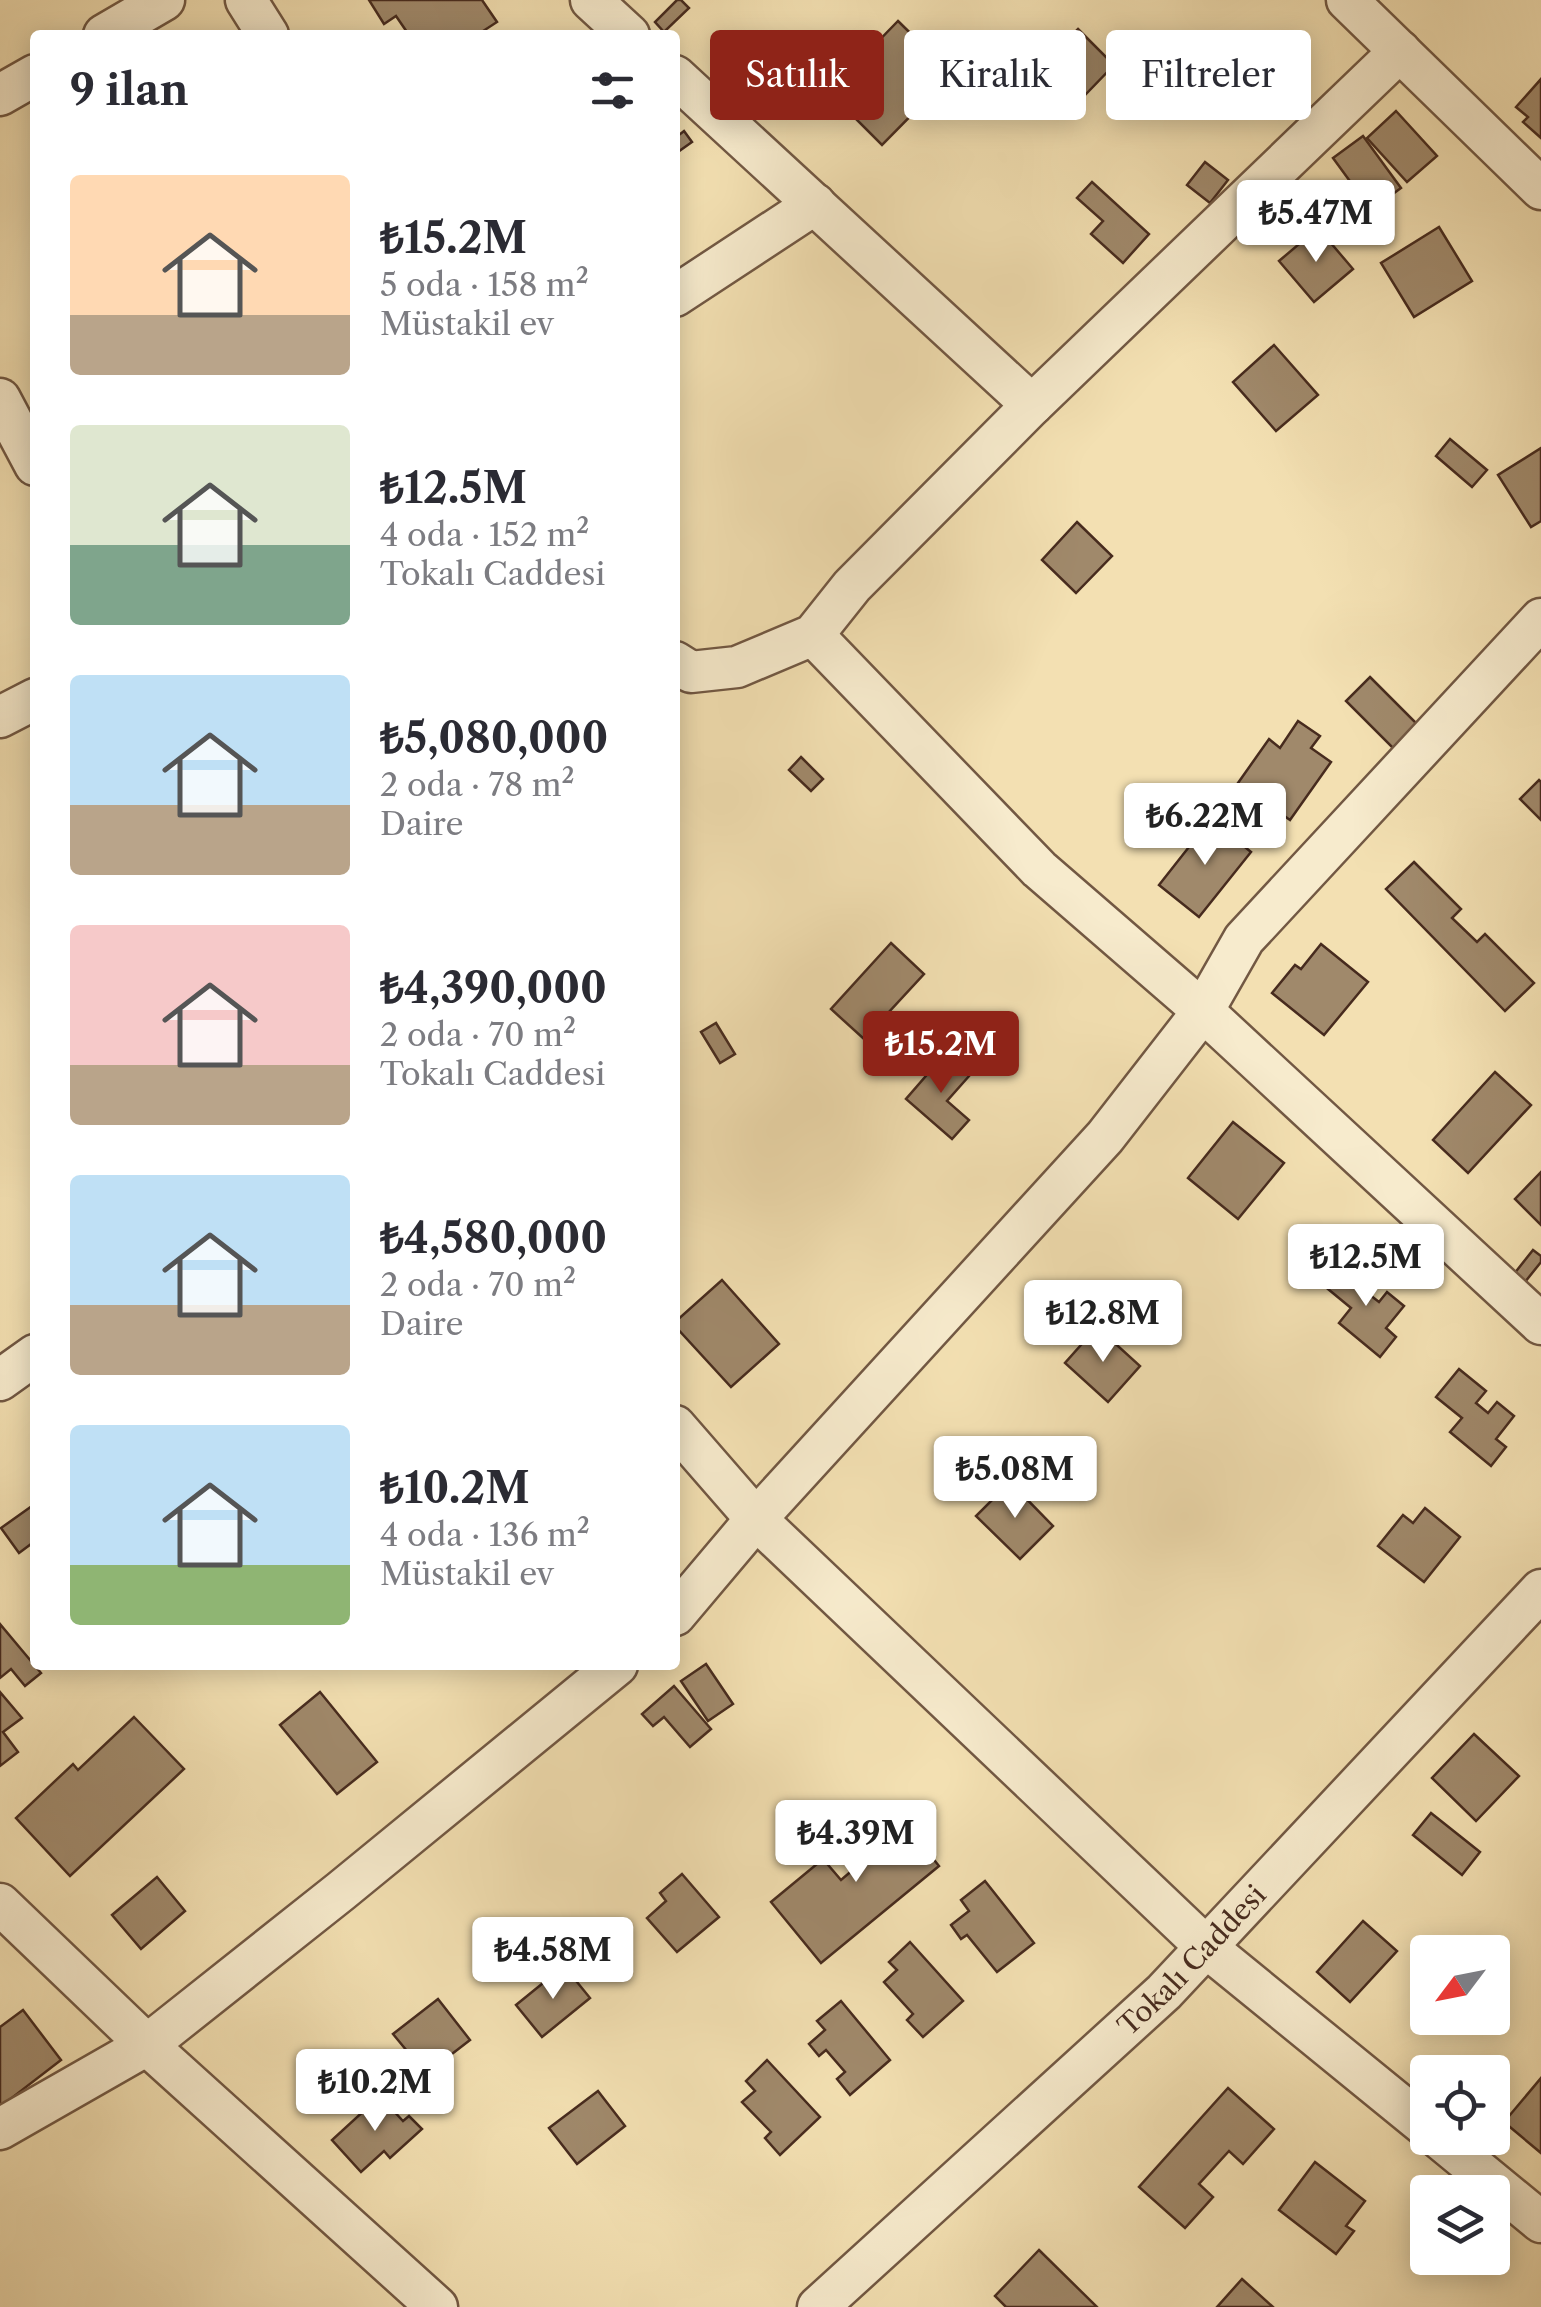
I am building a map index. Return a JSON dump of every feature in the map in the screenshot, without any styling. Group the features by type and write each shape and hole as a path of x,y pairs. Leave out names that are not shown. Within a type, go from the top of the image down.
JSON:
{"street":[{"path":"113,30 164,0"},
{"path":"246,0 265,30"},
{"path":"591,0 624,30"},
{"path":"1347,0 1541,189"},
{"path":"680,665 691,672 738,668 813,636 852,586 1032,405 1400,52"},
{"path":"0,95 30,78"},
{"path":"680,81 1032,405"},
{"path":"680,293 816,204"},
{"path":"0,399 30,455"},
{"path":"680,1609 756,1519 1106,1137 1203,1011 1244,940 1541,619"},
{"path":"813,636 1039,869 1203,1011 1541,1324"},
{"path":"0,717 30,702"},
{"path":"0,1380 30,1359"},
{"path":"680,1432 756,1519 1206,1947 1410,2113"},
{"name":"Tokalı Caddesi","path":"818,2307 1164,1992 1541,1590"},
{"path":"0,2129 148,2045 612,1670"},
{"path":"0,1904 148,2045 437,2307"},
{"path":"1459,2155 1541,2222"}],"building":[{"path":"369,0 482,0 497,22 485,30 406,30 396,16 384,24"},
{"path":"677,0 689,8 666,30 655,22"},
{"path":"898,21 907,30 904,30 907,120 882,145 857,120 884,120 884,35"},
{"path":"1086,37 1106,57 1106,73 1086,94"},
{"path":"1541,79 1541,138 1523,122 1528,117 1516,107"},
{"path":"1396,111 1437,156 1407,182 1367,138"},
{"path":"684,131 692,142 680,150 680,134"},
{"path":"1363,136 1401,188 1371,210 1333,158"},
{"path":"1205,162 1228,180 1210,203 1187,185"},
{"path":"1092,182 1149,234 1123,263 1091,234 1103,221 1077,198"},
{"path":"1439,227 1472,281 1414,317 1381,263"},
{"path":"1318,228 1353,269 1314,302 1279,261"},
{"path":"1274,345 1318,395 1276,431 1233,382"},
{"path":"1450,439 1487,470 1472,487 1436,456"},
{"path":"1541,448 1541,521 1531,527 1498,475"},
{"path":"1077,522 1112,556 1076,593 1042,560"},
{"path":"1370,677 1417,724 1393,748 1346,701"},
{"path":"1298,721 1320,736 1311,748 1331,762 1290,820 1238,783 1269,739 1280,748"},
{"path":"801,757 823,779 811,791 789,770"},
{"path":"1541,782 1541,820 1520,799"},
{"path":"1211,819 1251,852 1199,917 1159,885"},
{"path":"1414,862 1461,909 1452,918 1477,942 1485,934 1534,983 1505,1011 1386,889"},
{"path":"891,943 924,974 864,1039 831,1009"},
{"path":"1321,944 1368,982 1324,1035 1272,993 1295,965 1301,969"},
{"path":"716,1023 735,1054 720,1063 701,1032"},
{"path":"945,1054 970,1075 947,1101 969,1120 952,1139 906,1099"},
{"path":"1495,1072 1531,1105 1468,1173 1433,1140"},
{"path":"1233,1122 1284,1163 1238,1219 1188,1178"},
{"path":"1541,1172 1541,1225 1515,1199"},
{"path":"1533,1250 1541,1256 1541,1262 1521,1287 1510,1279"},
{"path":"1350,1261 1374,1281 1365,1291 1379,1302 1387,1292 1404,1306 1386,1328 1396,1337 1380,1357 1339,1323 1351,1308 1328,1289"},
{"path":"722,1280 779,1344 731,1387 680,1331 680,1318"},
{"path":"1097,1327 1140,1366 1108,1402 1065,1363"},
{"path":"1459,1369 1486,1391 1476,1403 1488,1413 1497,1402 1514,1416 1496,1439 1506,1447 1491,1466 1450,1432 1462,1418 1436,1397"},
{"path":"1010,1482 1053,1526 1020,1559 976,1516"},
{"path":"30,1507 30,1545 19,1553 1,1528"},
{"path":"1425,1508 1460,1537 1424,1582 1378,1546 1403,1515 1413,1523"},
{"path":"0,1624 30,1660 30,1670 41,1673 25,1686 11,1669 0,1678"},
{"path":"706,1664 733,1704 708,1721 681,1681"},
{"path":"674,1686 711,1729 690,1747 664,1717 653,1726 642,1714"},
{"path":"0,1692 22,1718 3,1732 18,1752 0,1766"},
{"path":"320,1692 377,1762 337,1794 280,1725"},
{"path":"134,1717 184,1769 70,1876 16,1818 73,1764 78,1770"},
{"path":"1474,1734 1519,1776 1476,1821 1432,1778"},
{"path":"891,1806 939,1866 821,1963 771,1902 823,1859 841,1880 855,1868 839,1848"},
{"path":"1431,1813 1480,1852 1462,1875 1413,1835"},
{"path":"682,1874 719,1917 677,1952 647,1918 666,1901 660,1893"},
{"path":"157,1877 185,1911 141,1949 112,1915"},
{"path":"985,1881 1034,1943 997,1972 967,1935 961,1939 951,1925 969,1911 961,1900"},
{"path":"1363,1921 1397,1951 1350,2002 1317,1972"},
{"path":"910,1942 963,2001 923,2037 907,2020 913,2014 884,1982 897,1970 889,1962"},
{"path":"564,1966 590,1998 542,2037 516,2005"},
{"path":"438,1999 470,2040 426,2074 393,2034"},
{"path":"841,2001 890,2060 850,2095 837,2079 845,2072 826,2050 819,2056 809,2044 825,2030 817,2021"},
{"path":"23,2010 61,2060 0,2107 0,2027"},
{"path":"767,2060 820,2117 780,2155 765,2138 771,2132 742,2102 755,2091 746,2081"},
{"path":"1541,2078 1541,2153 1510,2127 1510,2115"},
{"path":"1228,2088 1274,2129 1243,2164 1229,2151 1199,2184 1213,2197 1185,2228 1139,2187"},
{"path":"598,2091 625,2126 577,2164 549,2128"},
{"path":"380,2096 403,2121 409,2116 422,2129 390,2158 384,2151 361,2172 332,2140"},
{"path":"1315,2162 1365,2201 1346,2226 1354,2231 1336,2254 1279,2210"},
{"path":"1039,2250 1097,2307 1006,2307 995,2296"},
{"path":"1242,2279 1273,2307 1217,2307"}]}
